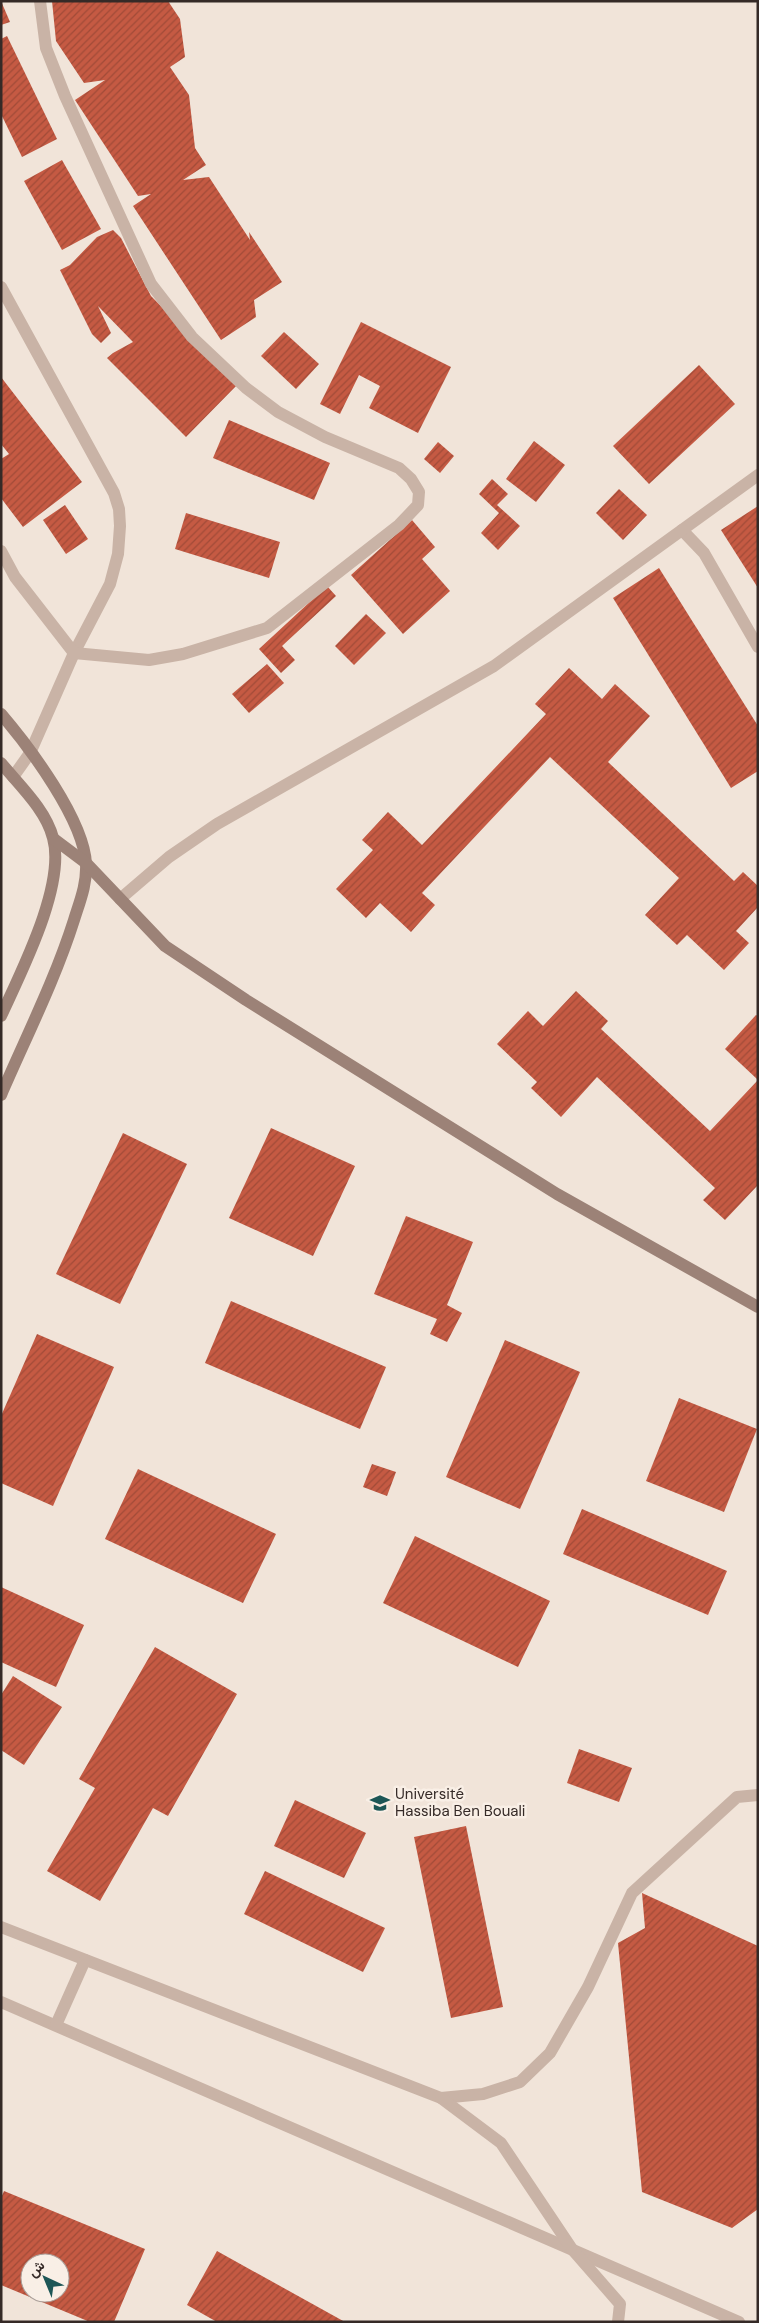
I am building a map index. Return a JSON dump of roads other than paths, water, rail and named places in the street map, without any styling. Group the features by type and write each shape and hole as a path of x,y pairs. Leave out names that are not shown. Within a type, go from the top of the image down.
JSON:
{"main road":[{"path":"1,714 30,753 77,827 86,863 86,883 65,947 1,1095"},
{"path":"1,763 39,809 54,838 86,863 165,946 246,1000 557,1194 758,1307"},
{"path":"1,1016 50,902 55,868 54,838"}],"street":[{"path":"1,551 16,576 74,654 149,660 183,654 267,628 399,525 418,505 418,492 411,479 399,468 325,438 278,412 246,388 192,337 151,284 65,96 46,48 40,1"},
{"path":"1,287 114,493 119,509 118,554 110,584 74,654 30,753 12,777"},
{"path":"120,899 169,856 217,824 494,666 758,475"},
{"path":"682,530 704,553 758,647"},
{"path":"441,2098 483,2094 520,2082 550,2052 588,1987 632,1893 737,1797 758,1794"},
{"path":"1,1927 441,2098 501,2144 572,2249 620,2304 618,2322"},
{"path":"56,2026 85,1960"},
{"path":"1,2002 739,2322"}],"place":[{"name":"Université Hassiba Ben Bouali","path":"380,1803"}]}
